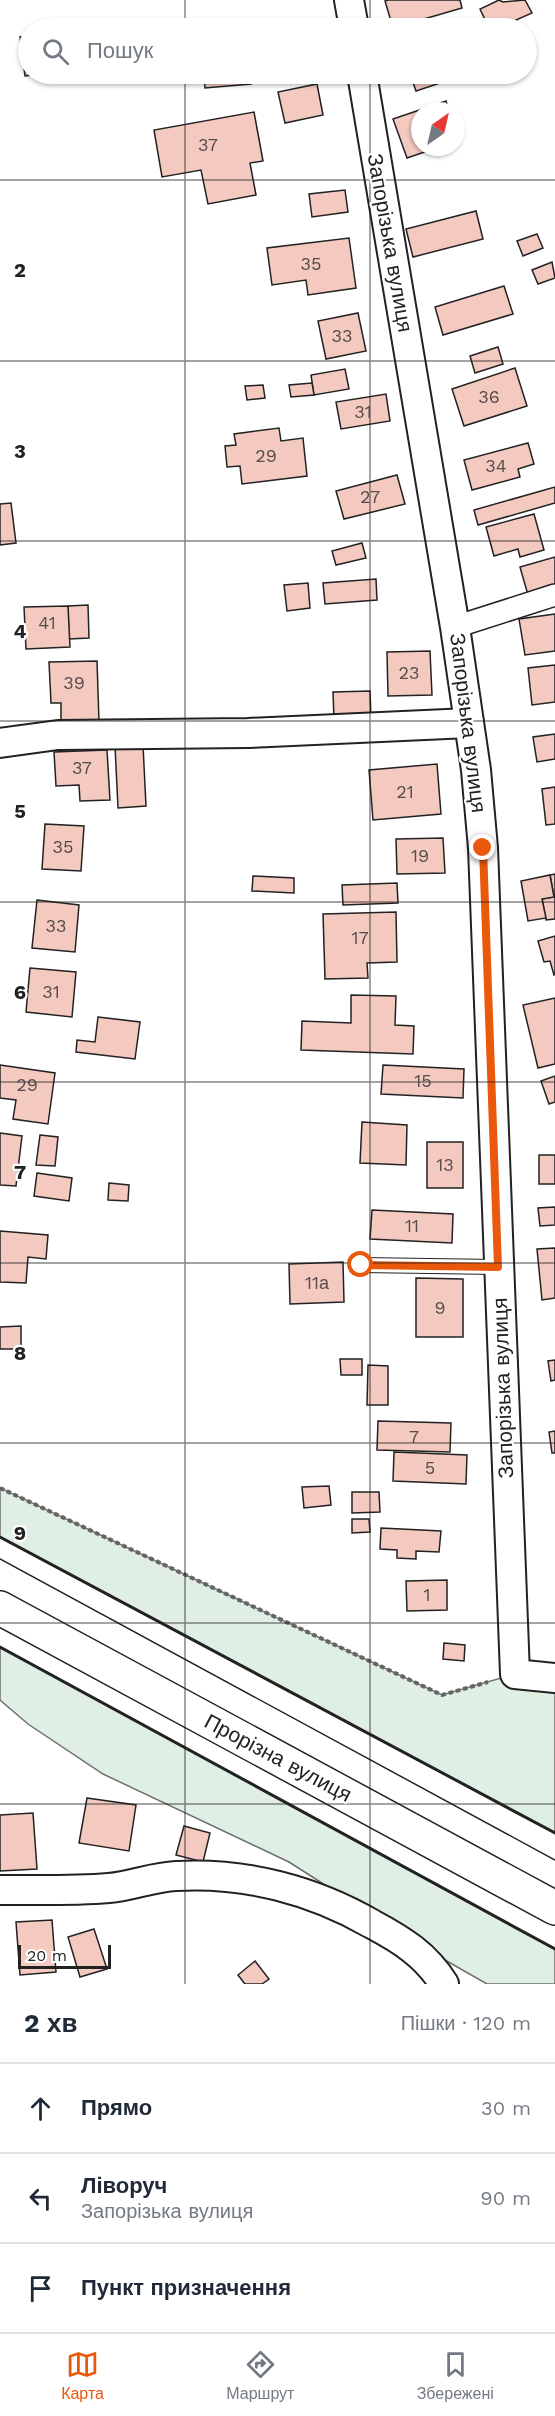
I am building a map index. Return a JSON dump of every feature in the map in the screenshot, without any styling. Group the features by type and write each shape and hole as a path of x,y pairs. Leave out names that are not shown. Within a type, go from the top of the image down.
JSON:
{"main road":[{"name":"Прорізна вулиця","path":"0,1608 555,1908"}],"street":[{"path":"349,0 352,18"},
{"name":"Запорізька вулиця","path":"364,84 455,627 476,770 483,848 515,1674"},
{"path":"455,627 555,595"},
{"path":"0,743 58,735 248,733 469,723"},
{"path":"515,1674 550,1678"},
{"path":"0,1890 111,1888 174,1876 213,1875 256,1880 306,1893 352,1912 398,1938 430,1963 444,1984"}],"lane":[{"path":"361,1265 498,1267"}],"path":[{"path":"0,1488 442,1695 515,1674"}],"green space":[{"path":"0,1488 442,1695 515,1674 555,1678 555,1833 0,1537"},
{"path":"0,1647 555,1949 555,1984 487,1984 424,1948 289,1862 103,1774 28,1724 0,1700"}],"building":[{"path":"460,0 462,8 428,18 390,18 385,1"},
{"path":"499,0 503,2 525,0 532,13 521,18 484,18 480,9"},
{"path":"205,84 251,84 205,88"},
{"path":"317,84 323,115 285,123 278,92"},
{"path":"414,84 437,84 416,91"},
{"path":"254,112 263,161 250,163 256,195 208,204 201,170 162,177 154,130"},
{"path":"411,113 411,156 413,156 407,158 393,119"},
{"path":"345,190 348,212 312,217 309,194"},
{"path":"476,211 483,239 413,257 406,229"},
{"path":"537,234 543,248 523,256 517,241"},
{"path":"349,238 356,288 308,295 306,280 272,285 267,248"},
{"path":"552,262 555,278 538,284 532,270"},
{"path":"504,286 513,314 443,335 435,307"},
{"path":"358,313 366,351 326,359 318,321"},
{"path":"498,347 503,364 475,373 470,356"},
{"path":"515,368 527,406 464,426 452,389"},
{"path":"345,369 349,389 314,395 311,375"},
{"path":"312,383 314,395 291,397 289,385"},
{"path":"263,385 265,398 247,400 245,386"},
{"path":"386,394 390,421 341,429 336,402"},
{"path":"279,428 281,441 303,438 307,476 242,484 240,466 227,467 225,446 236,445 234,434"},
{"path":"528,443 534,464 518,469 520,477 472,490 464,460"},
{"path":"397,475 405,504 344,519 336,491"},
{"path":"555,487 555,503 478,525 474,510"},
{"path":"11,503 16,543 0,545 0,504"},
{"path":"534,514 544,550 520,557 518,549 494,556 486,527"},
{"path":"362,543 366,558 336,565 332,551"},
{"path":"555,557 555,587 528,595 520,567"},
{"path":"376,579 377,600 325,604 323,583"},
{"path":"308,583 310,608 287,611 284,585"},
{"path":"88,605 89,638 69,639 68,606"},
{"path":"68,606 70,647 26,649 24,607"},
{"path":"555,614 555,651 525,655 519,619"},
{"path":"430,651 432,695 388,696 387,652"},
{"path":"97,661 99,721 61,722 61,703 51,703 49,662"},
{"path":"555,665 555,702 532,705 528,668"},
{"path":"370,691 371,718 334,720 333,692"},
{"path":"555,734 555,759 537,762 533,737"},
{"path":"143,745 146,806 118,808 115,746"},
{"path":"107,750 110,800 80,801 79,785 56,786 54,752"},
{"path":"437,764 441,814 373,820 369,770"},
{"path":"555,787 555,824 546,825 542,789"},
{"path":"45,824 84,826 81,871 42,869"},
{"path":"443,838 445,873 397,874 396,839"},
{"path":"555,874 555,919 546,920 542,899 554,897 550,875"},
{"path":"550,875 554,897 542,899 546,918 528,921 521,881"},
{"path":"253,876 294,878 294,893 252,891"},
{"path":"397,883 398,903 343,905 342,885"},
{"path":"37,900 79,905 75,952 32,948"},
{"path":"396,912 397,962 367,963 368,978 325,979 323,914"},
{"path":"555,936 554,975 550,961 544,962 538,941"},
{"path":"30,968 76,972 72,1017 26,1012"},
{"path":"351,995 396,996 395,1025 414,1026 413,1054 301,1050 302,1021 351,1023"},
{"path":"555,998 555,1064 538,1068 523,1005"},
{"path":"98,1017 140,1022 135,1059 76,1052 77,1040 95,1042"},
{"path":"0,1065 55,1073 48,1124 13,1119 16,1100 0,1098"},
{"path":"383,1065 464,1069 463,1098 381,1094"},
{"path":"555,1076 555,1102 549,1104 541,1081"},
{"path":"362,1122 407,1125 406,1165 360,1163"},
{"path":"0,1133 22,1136 16,1186 0,1185"},
{"path":"40,1135 58,1137 55,1166 36,1165"},
{"path":"427,1142 463,1142 463,1188 427,1188"},
{"path":"539,1155 555,1155 555,1184 539,1184"},
{"path":"37,1173 72,1178 69,1201 34,1196"},
{"path":"109,1183 129,1185 128,1201 108,1200"},
{"path":"555,1207 555,1225 540,1226 538,1208"},
{"path":"372,1210 453,1214 452,1243 370,1239"},
{"path":"0,1231 48,1235 46,1259 28,1257 26,1283 0,1282"},
{"path":"555,1248 555,1298 542,1300 537,1249"},
{"path":"343,1262 344,1302 290,1304 289,1264"},
{"path":"416,1278 463,1279 463,1337 416,1337"},
{"path":"21,1326 21,1349 0,1349 0,1327"},
{"path":"340,1359 362,1359 362,1375 341,1375"},
{"path":"555,1360 555,1380 551,1381 548,1361"},
{"path":"368,1365 388,1366 388,1405 367,1405"},
{"path":"378,1421 451,1423 450,1452 377,1450"},
{"path":"555,1431 555,1453 552,1453 549,1432"},
{"path":"394,1452 467,1455 466,1484 393,1481"},
{"path":"329,1486 331,1505 304,1508 302,1487"},
{"path":"352,1492 379,1492 380,1512 352,1513"},
{"path":"352,1519 369,1519 370,1532 352,1533"},
{"path":"381,1528 441,1531 439,1552 416,1551 416,1559 397,1558 397,1550 380,1549"},
{"path":"447,1580 447,1610 407,1611 406,1581"},
{"path":"444,1643 465,1645 464,1661 443,1659"},
{"path":"87,1798 136,1805 129,1851 79,1843"},
{"path":"33,1813 37,1869 0,1871 0,1815"},
{"path":"184,1826 210,1833 203,1862 176,1855"},
{"path":"52,1920 56,1972 20,1975 16,1922"},
{"path":"94,1929 107,1969 80,1977 68,1937"},
{"path":"255,1961 269,1979 262,1984 245,1984 238,1975"}],"tram line":[{"path":"0,1559 555,1860"}],"wall":[{"path":"0,1537 555,1833"},
{"path":"0,1647 555,1949"}],"route":[{"path":"361,1265 498,1267 483,848"}]}
